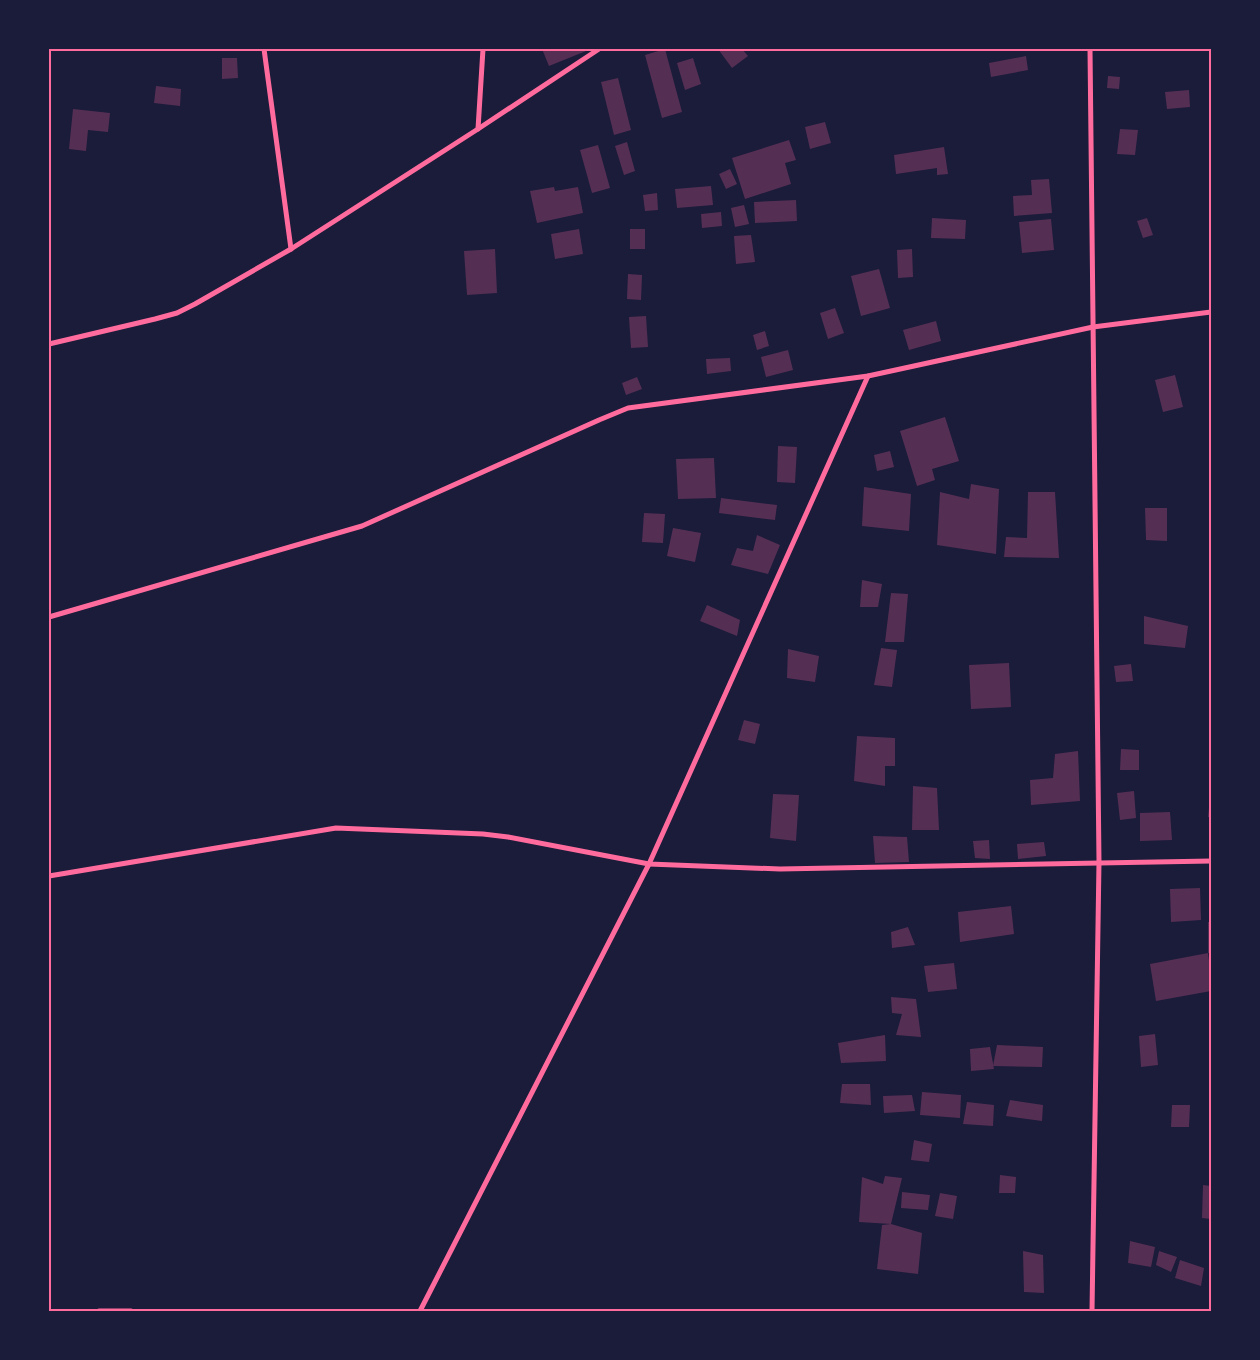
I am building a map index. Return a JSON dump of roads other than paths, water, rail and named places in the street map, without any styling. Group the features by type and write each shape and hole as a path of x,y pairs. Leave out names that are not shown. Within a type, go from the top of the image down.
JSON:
{"street":[{"path":"264,49 290,249"},
{"path":"478,129 483,49"},
{"path":"49,344 176,313 290,249 599,49"},
{"path":"1090,49 1099,862 1092,1311"},
{"path":"49,617 362,526 628,408 868,376 1093,327 1211,312"},
{"path":"420,1311 649,864 868,376"},
{"path":"49,876 336,828 483,834 649,864 780,869 1211,861"},
{"path":"99,1311 131,1311"}]}
